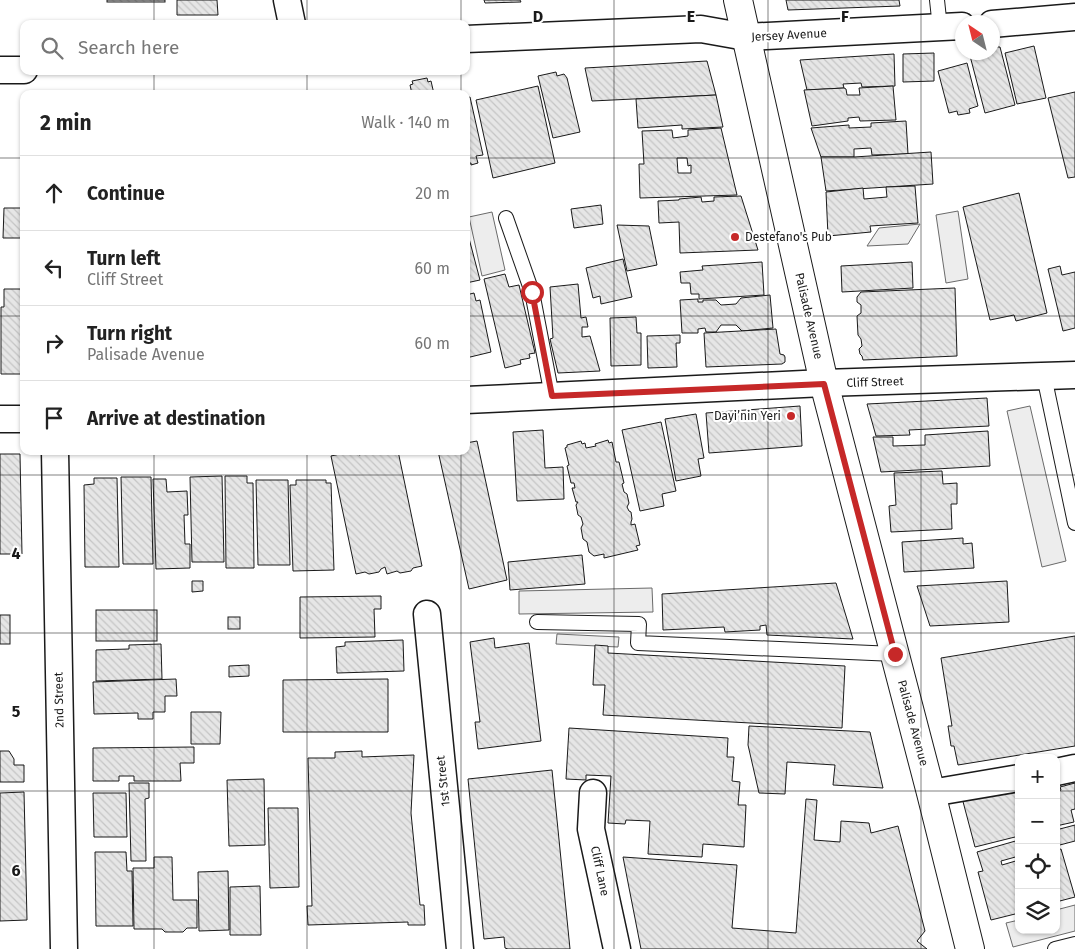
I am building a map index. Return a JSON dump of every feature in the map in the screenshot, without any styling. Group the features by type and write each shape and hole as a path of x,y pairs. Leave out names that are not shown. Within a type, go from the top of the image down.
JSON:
{"main road":[{"name":"Palisade Avenue","path":"738,0 824,384 970,949"}],"street":[{"path":"287,0 291,20"},
{"path":"1000,23 1075,17"},
{"name":"Jersey Avenue","path":"470,39 701,29 746,37 951,27"},
{"path":"0,70 20,70"},
{"name":"Cliff Street","path":"470,400 1075,375"},
{"path":"0,419 20,419"},
{"name":"2nd Street","path":"55,455 64,949"},
{"name":"1st Street","path":"427,614 460,949"},
{"path":"1060,771 1075,768"},
{"path":"931,793 1015,779"},
{"name":"Cliff Lane","path":"593,793 591,829 617,949"}],"lane":[{"path":"937,0 951,27"},
{"path":"506,218 532,292 552,396"},
{"path":"1044,376 1075,523"},
{"path":"537,622 639,624 638,643 895,654"},
{"path":"1055,949 1075,944"}],"shaded area":[{"path":"958,211 968,279 946,283 936,215"},
{"path":"492,212 505,270 482,276 470,217"},
{"path":"920,224 908,244 867,246 879,228"},
{"path":"1030,406 1066,561 1042,567 1007,411"},
{"path":"652,588 653,612 519,614 519,591"},
{"path":"557,634 619,637 618,647 556,644"},
{"path":"1075,905 1075,931 1013,947 1006,923 1015,921 1015,934 1060,934 1060,909"}],"building":[{"path":"107,0 165,0 165,2 107,2"},
{"path":"177,0 217,0 218,15 177,15"},
{"path":"484,0 520,0 521,2 485,3"},
{"path":"786,0 899,0 900,6 788,10"},
{"path":"1034,46 1046,98 1017,104 1005,53"},
{"path":"1000,47 1015,105 985,113 971,60 1000,60"},
{"path":"934,53 934,81 903,82 903,54"},
{"path":"894,54 895,86 862,87 861,83 843,84 844,88 807,90 800,60"},
{"path":"707,61 716,95 592,101 585,68"},
{"path":"967,63 978,106 969,109 970,113 958,115 957,111 949,113 938,71"},
{"path":"556,72 557,76 564,74 567,78 580,132 553,138 538,76"},
{"path":"427,78 428,82 431,81 433,90 411,90 410,85 413,84 412,81"},
{"path":"538,86 555,163 493,178 476,100"},
{"path":"893,86 896,120 860,121 859,117 848,118 848,121 812,126 804,90 844,88 847,95 860,95 859,88"},
{"path":"1075,92 1075,177 1068,178 1048,98"},
{"path":"716,95 723,127 682,129 682,125 638,128 636,99"},
{"path":"470,97 483,155 476,156 478,163 471,165"},
{"path":"906,121 908,154 872,155 871,148 854,149 854,157 821,157 811,128 849,125 849,128 871,127 871,123"},
{"path":"721,128 737,195 640,198 639,164 644,164 642,131 672,130 673,138 688,136 688,130","holes":["677,158 687,158 688,166 691,165 691,173 678,173"]},
{"path":"931,152 933,184 826,191 821,157"},
{"path":"915,186 918,223 870,226 871,232 828,236 826,192 863,188 864,199 887,197 886,187"},
{"path":"1019,193 1047,313 1016,321 1014,315 990,320 963,207"},
{"path":"741,196 758,250 680,253 679,222 659,223 658,201 701,197 702,202 714,201 714,197"},
{"path":"601,205 603,224 574,228 571,209"},
{"path":"4,208 20,208 20,238 3,238"},
{"path":"617,225 649,226 657,265 627,271"},
{"path":"470,242 480,280 470,282"},
{"path":"623,259 632,297 601,304 600,296 593,298 586,268"},
{"path":"762,262 764,295 699,299 699,294 691,294 690,283 681,283 680,272 703,270 702,266"},
{"path":"912,262 913,288 842,292 841,266"},
{"path":"1060,266 1062,275 1075,272 1075,328 1063,331 1048,269"},
{"path":"505,274 509,287 519,285 535,353 529,354 530,358 520,360 521,364 505,368 484,279"},
{"path":"578,284 581,318 586,317 588,327 582,327 582,337 590,336 600,371 558,373 550,339 553,338 550,287"},
{"path":"955,288 957,356 863,360 859,349 862,346 858,335 857,316 861,313 861,305 857,302 857,297 861,292"},
{"path":"4,289 20,289 20,374 1,374 1,307 4,307"},
{"path":"474,293 476,301 480,300 491,352 470,357 470,294"},
{"path":"770,295 773,328 742,331 736,325 721,325 716,332 706,332 705,328 698,329 698,333 682,333 680,300 698,299 698,302 703,302 703,300 716,300 721,305 736,304 741,298"},
{"path":"636,317 637,333 641,333 641,365 611,366 610,318"},
{"path":"776,329 780,354 785,357 785,362 782,364 706,367 704,333"},
{"path":"680,335 680,343 676,343 677,367 648,368 647,336"},
{"path":"987,398 989,426 909,430 910,435 876,436 867,404"},
{"path":"800,406 802,446 709,453 706,413"},
{"path":"696,414 704,458 698,459 701,476 676,481 665,419"},
{"path":"661,422 676,491 662,494 664,506 640,511 622,430"},
{"path":"543,430 545,468 563,467 564,499 517,501 513,432"},
{"path":"988,431 990,466 881,472 873,437 893,437 893,446 925,445 925,435"},
{"path":"608,440 609,443 612,442 616,462 619,462 624,483 622,484 629,503 627,507 631,512 631,525 635,524 640,545 636,546 638,550 604,558 604,554 594,556 589,552 587,542 583,539 581,528 583,524 581,517 578,515 576,505 578,502 576,502 572,488 575,488 574,483 571,483 565,448 567,445 581,441 582,444 585,443 586,448 596,446 595,444"},
{"path":"477,441 507,580 469,589 439,455 470,455 470,442"},
{"path":"0,454 20,454 22,554 0,554"},
{"path":"399,455 422,566 400,573 397,571 387,574 385,567 379,572 356,574 331,456"},
{"path":"942,471 943,484 957,483 957,504 951,504 952,529 891,532 889,506 896,505 894,473"},
{"path":"222,476 224,562 192,562 190,477"},
{"path":"225,476 247,476 247,483 253,483 254,568 226,568"},
{"path":"121,477 151,477 153,564 123,564"},
{"path":"94,478 117,478 119,567 85,567 84,485 94,484"},
{"path":"153,479 166,479 167,492 187,491 188,515 184,515 185,544 190,544 190,568 156,569"},
{"path":"256,480 288,480 290,565 258,565"},
{"path":"296,480 326,480 326,483 331,483 334,570 293,571 290,485 296,485"},
{"path":"963,538 963,544 972,543 974,568 904,572 902,542"},
{"path":"582,555 585,584 510,590 508,562"},
{"path":"192,581 203,581 203,591 192,592"},
{"path":"1007,581 1009,622 930,626 917,586"},
{"path":"836,583 853,639 767,635 766,625 760,626 760,630 725,632 724,627 663,630 662,594"},
{"path":"381,596 381,609 374,609 375,637 300,638 300,597"},
{"path":"96,610 157,610 157,641 96,641"},
{"path":"0,615 10,615 10,644 0,644"},
{"path":"228,617 240,617 240,629 228,629"},
{"path":"1075,636 1075,746 1015,754 1015,756 958,765 954,746 951,746 948,726 952,726 941,658"},
{"path":"494,638 495,648 529,643 541,741 478,749 475,722 480,722 470,642"},
{"path":"403,640 404,671 337,673 336,647 345,646 345,642"},
{"path":"161,644 162,679 96,681 96,650 129,649 129,645"},
{"path":"595,645 608,646 608,653 845,666 842,728 603,715 605,685 593,685"},
{"path":"249,665 249,676 229,677 229,666"},
{"path":"176,679 177,696 165,696 165,712 153,712 153,719 138,719 138,713 94,714 93,682"},
{"path":"388,679 388,732 283,732 283,680"},
{"path":"191,712 221,712 220,744 191,744"},
{"path":"749,726 870,732 883,788 833,785 835,765 787,762 785,794 759,793 748,745"},
{"path":"569,728 728,738 727,757 734,757 732,781 740,782 738,805 746,805 744,847 703,844 702,857 648,854 650,821 626,820 625,824 608,823 611,776 586,775 586,780 566,779"},
{"path":"194,747 194,763 180,763 181,781 134,781 134,776 119,776 119,781 93,781 93,748"},
{"path":"0,751 9,751 14,759 14,765 24,765 24,782 0,782"},
{"path":"362,751 362,757 414,755 411,813 420,905 424,905 425,925 408,925 408,922 308,925 307,906 312,906 308,758 335,758 335,752"},
{"path":"552,770 570,949 508,949 505,948 504,937 484,939 468,779"},
{"path":"264,779 265,845 229,846 227,780"},
{"path":"129,783 149,783 149,798 145,799 146,861 131,861"},
{"path":"1075,783 1075,809 1071,810 1074,822 1060,825 1061,790 1060,787"},
{"path":"1015,787 1015,837 975,847 961,794"},
{"path":"24,792 27,920 0,921 0,793"},
{"path":"93,793 126,793 127,837 94,837"},
{"path":"806,799 817,800 814,840 840,842 841,821 869,823 871,833 898,826 925,931 917,941 927,949 641,949 623,857 737,865 732,928 796,933"},
{"path":"268,808 298,808 299,887 270,888"},
{"path":"1075,825 1075,841 1060,845 1060,829"},
{"path":"1015,841 1015,857 1001,861 1002,865 1015,861 1015,914 991,920 978,872 983,871 977,852"},
{"path":"1060,849 1075,897 1060,901 1060,889"},
{"path":"95,852 126,852 127,871 132,871 133,926 96,926"},
{"path":"154,857 172,857 173,900 197,900 197,928 187,928 183,932 165,932 162,929 134,929 133,868 154,868"},
{"path":"228,871 229,930 199,931 198,872"},
{"path":"260,886 261,935 230,935 230,887"}],"place":[{"name":"Destefano's Pub","path":"735,237"},
{"name":"Dayi’nin Yeri","path":"791,416"}],"route":[{"path":"532,292 552,396 824,384 895,654"}]}
